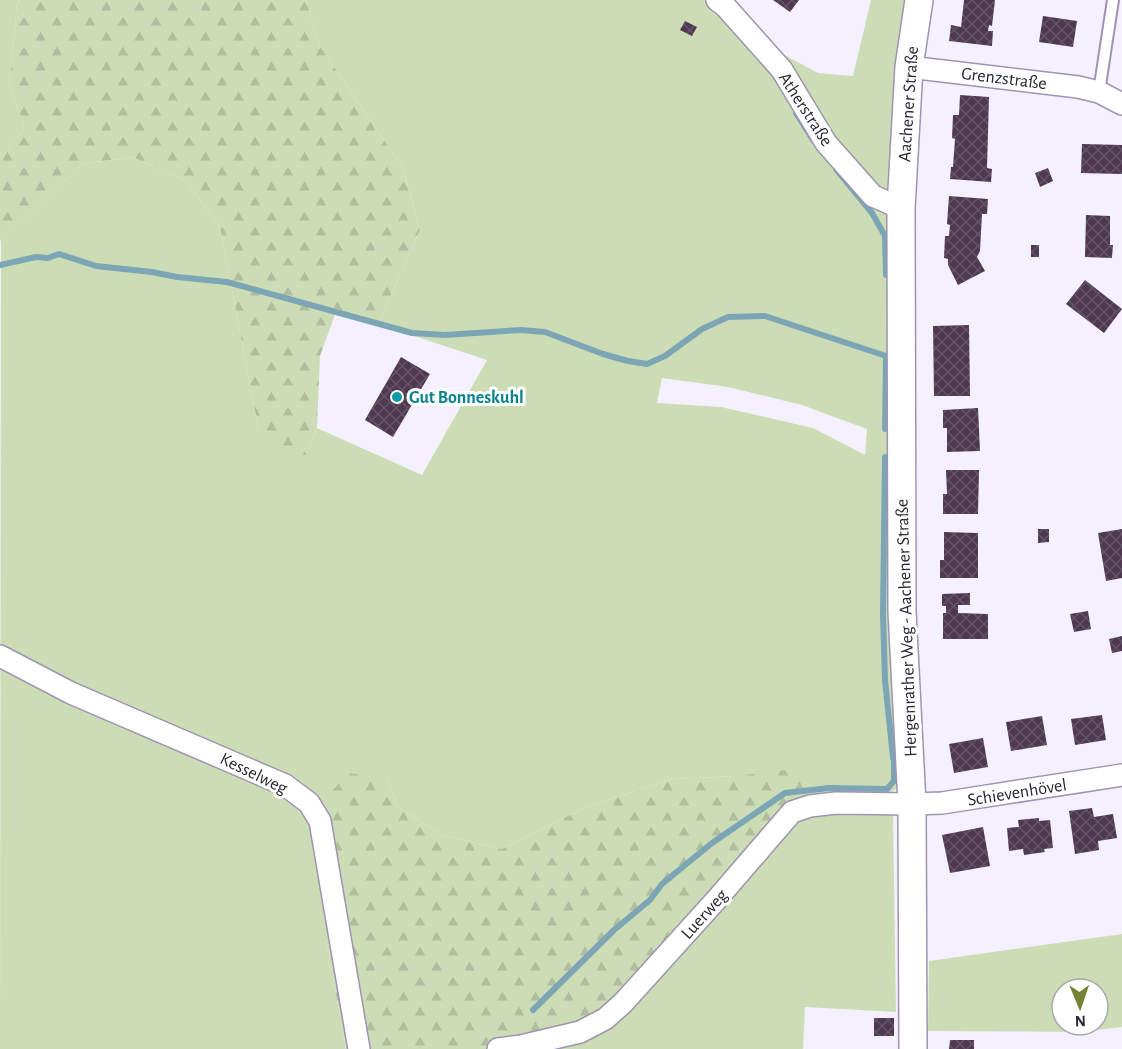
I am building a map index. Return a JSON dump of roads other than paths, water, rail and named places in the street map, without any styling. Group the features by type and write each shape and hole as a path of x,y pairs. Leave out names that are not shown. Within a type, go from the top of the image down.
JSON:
{"street":[{"name":"Atherstraße","path":"717,0 782,70 826,143 873,196 901,208"},
{"name":"Aachener Straße","path":"901,208 909,67 919,0"},
{"name":"Grenzstraße","path":"909,67 1078,87 1099,92 1122,104"},
{"name":"Hergenrather Weg - Aachener Straße","path":"901,208 902,611 912,804 914,1049"},
{"name":"Kesselweg","path":"0,656 71,693 285,785 309,803 320,821 359,1049"},
{"name":"Schievenhövel","path":"912,804 968,800 1122,775"},
{"name":"Luerweg","path":"498,1049 580,1032 605,1018 623,1003 710,908 792,812 810,806 836,803 912,804"}],"lane":[{"path":"1099,92 1113,0"}],"waterway":[{"path":"796,113 813,140"},
{"path":"836,169 872,213 885,236 886,275"},
{"path":"0,265 36,257 48,258 59,254 96,266 227,282 412,333 445,335 521,330 545,332 603,354 647,364 665,356 702,329 728,317 765,316 886,356 885,429"},
{"path":"885,457 883,615 885,680 893,758"},
{"path":"533,1010 614,930 650,900 662,884 712,843 785,793 829,788 887,789 894,781 894,758"}],"place":[{"name":"Gut Bonneskuhl","path":"397,397"}]}
